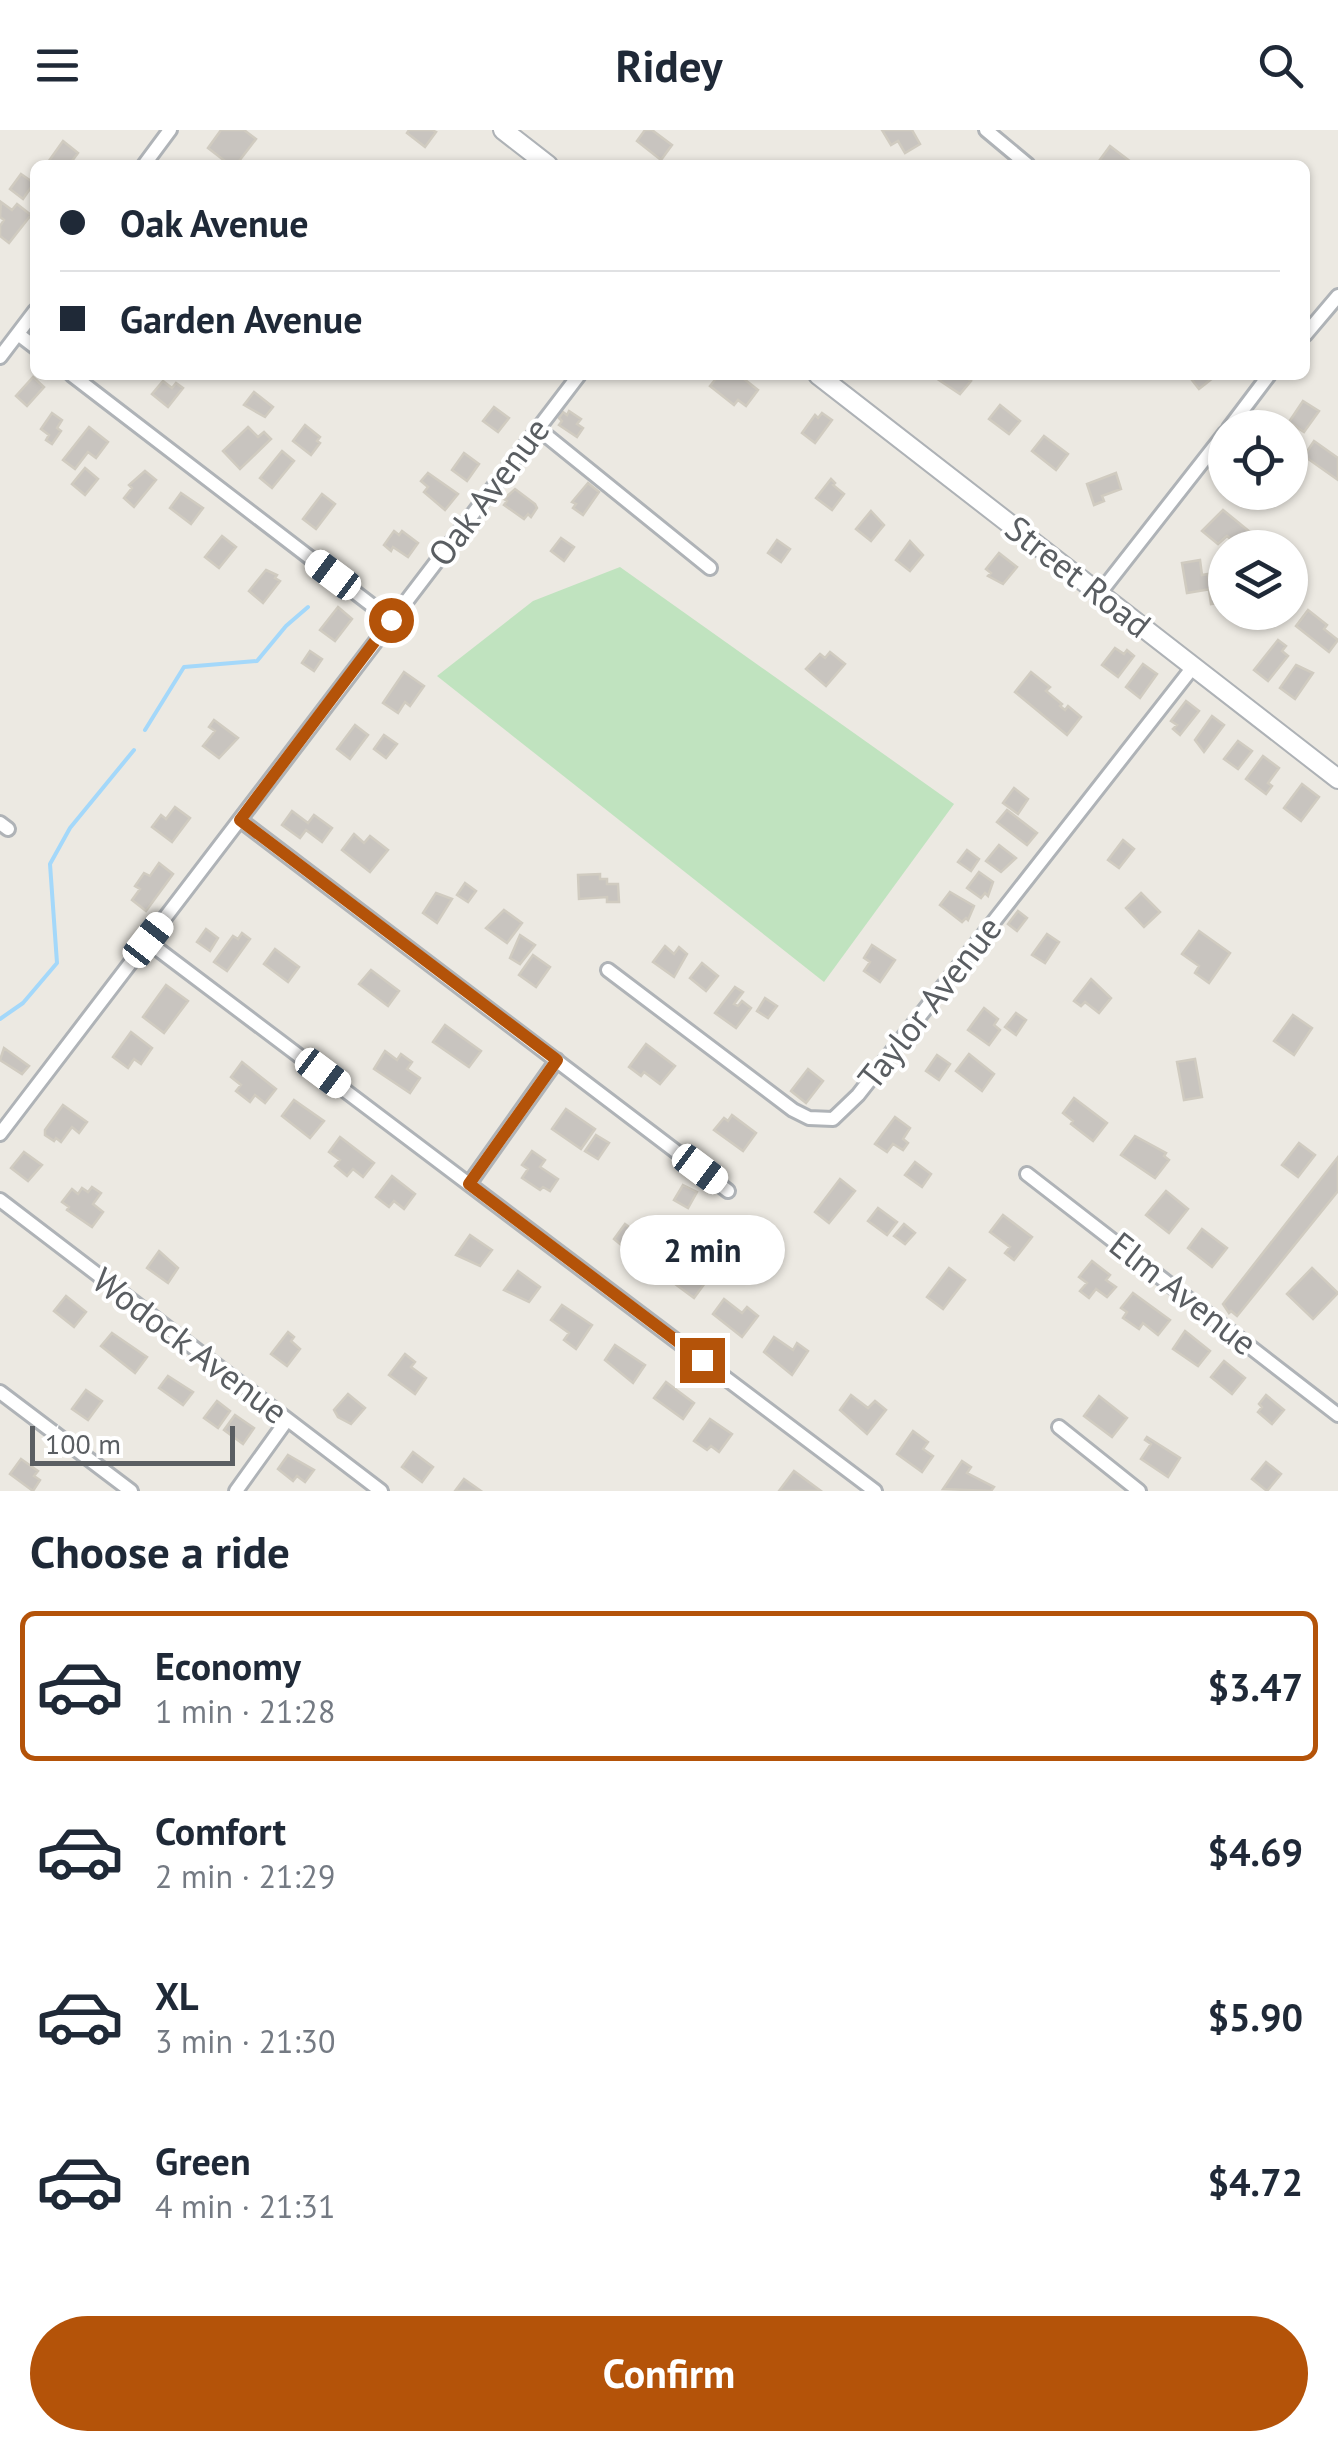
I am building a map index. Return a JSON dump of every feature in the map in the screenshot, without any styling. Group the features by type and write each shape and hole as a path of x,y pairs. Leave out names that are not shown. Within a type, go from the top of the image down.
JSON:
{"main road":[{"path":"509,132 542,160"},
{"name":"Street Road","path":"824,380 1338,780"}],"street":[{"path":"148,160 170,130"},
{"path":"986,130 1022,160"},
{"path":"1310,329 1338,296"},
{"path":"0,357 30,318"},
{"path":"18,334 30,343"},
{"path":"79,380 391,620"},
{"name":"Oak Avenue","path":"0,1134 575,380"},
{"path":"1242,410 1265,380"},
{"path":"537,428 710,568"},
{"path":"1099,594 1208,454"},
{"name":"Taylor Avenue","path":"608,970 793,1110 809,1118 833,1119 858,1095 1193,667"},
{"path":"240,820 728,1191"},
{"path":"148,940 875,1491"},
{"path":"469,1184 557,1060"},
{"name":"Elm Avenue","path":"1027,1174 1338,1415"},
{"name":"Wodock Avenue","path":"0,1200 380,1491"},
{"path":"0,1392 131,1491"},
{"path":"236,1491 287,1420"},
{"path":"1059,1427 1140,1491"}],"green space":[{"path":"620,567 954,804 824,982 437,676 533,601"}],"building":[{"path":"221,130 244,130 256,139 240,160 224,160 208,148"},
{"path":"645,130 652,130 672,145 661,160 637,141"},
{"path":"882,130 912,130 920,144 905,153 898,141 891,145"},
{"path":"436,132 425,147 407,133"},
{"path":"63,141 78,153 73,160 50,160"},
{"path":"1110,146 1128,160 1100,160"},
{"path":"21,174 30,180 30,189 23,199 10,189"},
{"path":"1,202 12,210 17,204 30,214 9,243 0,236 4,220 0,217"},
{"path":"30,380 44,387 27,406 16,396"},
{"path":"715,380 745,380 758,390 746,406 738,400 734,405 710,386"},
{"path":"939,380 971,381 960,394"},
{"path":"1192,380 1210,380 1199,389"},
{"path":"163,381 172,388 176,383 183,388 168,407 152,394"},
{"path":"254,392 273,407 265,417 244,405"},
{"path":"1303,401 1319,411 1308,426 1308,410 1297,410"},
{"path":"1000,405 1020,421 1009,434 989,419"},
{"path":"494,407 509,418 498,432 483,421"},
{"path":"569,411 581,419 577,424 583,428 577,437 559,425 563,412 567,415"},
{"path":"52,413 62,420 57,428 61,431 52,444 41,429"},
{"path":"822,413 832,420 815,443 802,433 815,415 818,418"},
{"path":"305,425 320,437 311,455 293,441"},
{"path":"89,427 108,442 96,458 88,452 75,469 63,460"},
{"path":"248,427 258,437 264,432 271,439 240,469 223,451"},
{"path":"1044,436 1068,454 1056,470 1032,451"},
{"path":"1314,441 1338,458 1338,480 1308,459"},
{"path":"282,451 294,461 272,488 260,478"},
{"path":"464,453 479,464 467,481 452,470"},
{"path":"85,468 98,479 85,495 72,484"},
{"path":"145,471 156,480 134,507 124,498 132,488 129,485"},
{"path":"428,473 458,494 445,510 424,492 428,487 421,481"},
{"path":"1116,473 1121,489 1102,496 1104,501 1094,505 1087,484"},
{"path":"831,479 844,494 832,510 816,498"},
{"path":"588,483 599,492 583,515 573,508 576,504 572,502"},
{"path":"515,489 535,504 537,508 531,517 528,514 524,519 504,505 504,499"},
{"path":"181,493 203,508 191,524 170,508"},
{"path":"322,494 335,504 316,529 303,519"},
{"path":"1223,510 1248,530 1208,530 1208,536 1202,531"},
{"path":"871,511 884,525 871,541 856,529"},
{"path":"394,531 399,535 402,531 418,543 408,557 384,545"},
{"path":"222,536 236,547 219,568 205,557"},
{"path":"561,538 574,547 564,561 551,551"},
{"path":"777,540 790,549 781,562 768,553"},
{"path":"910,541 923,555 910,571 896,560"},
{"path":"999,553 1017,567 1003,584 988,576 991,573 986,569"},
{"path":"1200,560 1202,575 1208,574 1208,590 1187,593 1182,563"},
{"path":"266,570 280,581 263,603 249,591"},
{"path":"338,607 352,619 335,641 320,630"},
{"path":"1308,610 1338,640 1329,652 1301,630 1308,630"},
{"path":"1278,640 1286,646 1282,651 1288,656 1268,681 1254,670"},
{"path":"1115,648 1134,656 1118,677 1102,665"},
{"path":"310,651 322,659 314,671 302,663"},
{"path":"830,652 845,664 826,686 806,669 820,654 825,658"},
{"path":"1143,664 1157,674 1140,698 1126,687"},
{"path":"1296,665 1313,673 1295,699 1280,688"},
{"path":"404,672 424,686 410,706 405,702 398,713 383,703"},
{"path":"1031,672 1050,687 1046,691 1060,706 1065,710 1068,706 1081,717 1067,735 1015,692"},
{"path":"1186,701 1199,711 1180,735 1171,721"},
{"path":"1212,716 1224,725 1204,752 1195,740"},
{"path":"214,720 238,738 219,758 203,746 215,731 209,727"},
{"path":"355,725 368,735 350,759 337,749"},
{"path":"384,735 397,744 386,758 374,749"},
{"path":"1238,741 1252,751 1238,769 1224,759"},
{"path":"1263,756 1279,768 1268,783 1272,786 1266,794 1246,779"},
{"path":"1302,784 1319,797 1301,821 1284,808"},
{"path":"1014,788 1028,799 1018,814 1003,803"},
{"path":"175,807 190,818 172,842 152,827 161,815 166,819"},
{"path":"1007,810 1037,833 1027,845 997,822"},
{"path":"292,811 308,823 314,815 332,828 322,842 306,830 300,838 282,825"},
{"path":"354,834 364,843 370,836 388,850 370,872 342,850"},
{"path":"1123,840 1134,849 1119,868 1108,860"},
{"path":"999,845 1016,858 1001,872 986,861"},
{"path":"967,850 979,859 971,871 958,862"},
{"path":"159,863 173,874 146,911 132,900 140,889 135,886 144,873 150,876"},
{"path":"979,872 993,882 988,896 985,893 981,898 967,888"},
{"path":"600,874 607,884 618,884 619,902 607,902 607,897 579,899 578,875"},
{"path":"465,883 476,891 468,902 457,895"},
{"path":"950,892 974,906 968,920 962,922 940,905"},
{"path":"436,893 452,899 437,923 423,913"},
{"path":"1141,893 1160,912 1144,927 1126,908"},
{"path":"504,910 522,923 507,943 486,928"},
{"path":"1018,911 1027,918 1017,931 1008,924"},
{"path":"206,929 218,938 210,951 197,942"},
{"path":"1199,931 1230,953 1209,983 1195,973 1199,966 1182,954"},
{"path":"242,933 250,939 227,971 214,962 233,936 238,939"},
{"path":"1047,934 1059,942 1045,963 1032,955"},
{"path":"520,935 535,945 520,964 510,958"},
{"path":"872,945 895,960 880,982 864,971 870,962 864,958"},
{"path":"665,946 674,954 679,947 687,954 674,977 653,962"},
{"path":"275,949 299,967 288,982 264,964"},
{"path":"533,955 550,967 536,987 519,975"},
{"path":"702,963 718,976 706,991 690,978"},
{"path":"371,970 399,991 388,1006 359,984"},
{"path":"1091,979 1111,998 1099,1013 1085,1002 1081,1006 1074,1001"},
{"path":"166,985 188,1001 164,1033 143,1017"},
{"path":"735,987 743,992 734,1004 738,1006 742,1001 751,1008 736,1028 715,1013"},
{"path":"765,998 777,1006 768,1018 757,1011"},
{"path":"984,1008 998,1019 994,1025 1000,1030 989,1045 968,1030"},
{"path":"1016,1013 1026,1020 1016,1035 1005,1027"},
{"path":"1293,1015 1312,1028 1294,1055 1274,1041"},
{"path":"445,1025 481,1051 469,1067 433,1042"},
{"path":"131,1032 152,1048 141,1064 134,1059 128,1068 113,1057"},
{"path":"646,1044 675,1066 660,1084 629,1067"},
{"path":"4,1048 29,1066 22,1074 0,1060"},
{"path":"385,1051 397,1060 401,1054 412,1062 407,1069 420,1078 410,1093 374,1069"},
{"path":"969,1054 994,1074 982,1091 956,1071"},
{"path":"937,1055 950,1064 939,1080 926,1071"},
{"path":"1195,1059 1202,1097 1184,1100 1177,1062"},
{"path":"242,1062 276,1089 265,1103 255,1095 250,1102 236,1091 241,1085 231,1077"},
{"path":"808,1069 823,1081 806,1103 791,1091"},
{"path":"1074,1098 1107,1123 1093,1141 1063,1113"},
{"path":"294,1100 324,1121 310,1138 282,1116"},
{"path":"63,1105 87,1122 79,1133 72,1127 61,1142 56,1138 54,1141 45,1135 45,1130"},
{"path":"566,1109 595,1129 581,1149 552,1129"},
{"path":"732,1115 756,1133 743,1151 714,1130"},
{"path":"895,1117 910,1128 903,1139 908,1143 903,1150 893,1144 887,1152 875,1144"},
{"path":"596,1135 609,1143 598,1159 585,1151"},
{"path":"1135,1136 1166,1153 1164,1156 1169,1160 1155,1178 1121,1155"},
{"path":"340,1137 374,1163 363,1177 353,1169 347,1176 335,1166 340,1160 329,1152"},
{"path":"1299,1143 1315,1155 1298,1177 1282,1165"},
{"path":"532,1151 545,1160 540,1167 558,1179 550,1191 543,1187 540,1190 522,1178 528,1169 522,1165"},
{"path":"24,1152 42,1165 28,1181 11,1168"},
{"path":"1338,1157 1338,1191 1237,1316 1229,1313 1223,1304"},
{"path":"915,1162 931,1174 922,1187 905,1175"},
{"path":"392,1176 415,1194 404,1209 394,1201 389,1207 376,1197"},
{"path":"840,1179 855,1191 829,1223 815,1212"},
{"path":"683,1185 697,1192 688,1208 674,1200"},
{"path":"92,1187 101,1193 93,1204 103,1212 92,1227 62,1202 72,1189 78,1194 82,1188 88,1192"},
{"path":"1166,1191 1188,1209 1169,1233 1146,1215"},
{"path":"878,1208 897,1222 887,1235 868,1221"},
{"path":"1003,1215 1032,1237 1014,1260 1005,1253 1010,1247 990,1232"},
{"path":"625,1224 654,1245 642,1262 614,1239"},
{"path":"904,1224 915,1233 905,1244 894,1236"},
{"path":"1202,1229 1227,1248 1212,1267 1188,1248"},
{"path":"470,1235 492,1250 480,1266 456,1255"},
{"path":"159,1251 178,1268 168,1283 147,1268"},
{"path":"686,1258 700,1269 695,1275 705,1283 694,1298 663,1275 674,1260 681,1265"},
{"path":"1092,1261 1110,1275 1106,1280 1116,1287 1107,1297 1096,1289 1089,1298 1080,1291 1087,1283 1079,1277"},
{"path":"949,1268 965,1280 943,1309 927,1297"},
{"path":"1312,1268 1338,1293 1313,1319 1287,1294"},
{"path":"518,1271 540,1287 529,1302 504,1290"},
{"path":"1133,1293 1170,1320 1158,1335 1143,1323 1139,1329 1123,1318 1127,1312 1121,1308"},
{"path":"66,1296 86,1312 74,1327 54,1311"},
{"path":"724,1299 742,1313 747,1307 758,1316 742,1337 713,1314"},
{"path":"562,1305 592,1325 576,1349 564,1340 569,1333 551,1320"},
{"path":"1185,1331 1210,1351 1198,1366 1173,1349"},
{"path":"288,1332 300,1349 287,1366 271,1354"},
{"path":"112,1333 147,1357 135,1373 101,1346"},
{"path":"774,1337 793,1350 797,1343 808,1351 792,1375 764,1352"},
{"path":"615,1345 645,1365 633,1383 605,1360"},
{"path":"405,1354 415,1362 411,1367 426,1378 415,1394 389,1375"},
{"path":"1224,1361 1245,1378 1232,1394 1211,1377"},
{"path":"168,1376 193,1392 183,1405 159,1388"},
{"path":"666,1382 694,1403 683,1419 654,1398"},
{"path":"86,1390 102,1401 88,1420 72,1409"},
{"path":"348,1394 365,1408 351,1424 334,1410"},
{"path":"851,1395 868,1408 875,1401 886,1410 867,1434 840,1410"},
{"path":"1266,1395 1284,1410 1272,1424 1258,1412"},
{"path":"1099,1396 1127,1418 1112,1437 1084,1416"},
{"path":"217,1401 230,1411 218,1428 204,1418"},
{"path":"235,1415 254,1428 243,1444 224,1430"},
{"path":"710,1419 732,1434 719,1452 711,1446 707,1450 694,1441"},
{"path":"913,1431 928,1442 923,1449 933,1456 922,1472 897,1454"},
{"path":"1147,1437 1180,1458 1168,1477 1141,1459 1151,1444 1145,1440"},
{"path":"413,1452 433,1467 422,1482 402,1467"},
{"path":"288,1455 314,1470 305,1482 297,1476 293,1481 278,1469"},
{"path":"21,1459 38,1471 34,1476 40,1480 33,1491 10,1474"},
{"path":"962,1461 971,1467 967,1473 994,1487 991,1491 943,1489"},
{"path":"1266,1462 1281,1474 1267,1491 1252,1479"},
{"path":"794,1471 821,1491 779,1491"},
{"path":"464,1479 481,1491 455,1491"}],"waterway":[{"path":"145,730 184,667 257,661 308,607"},
{"path":"0,1019 23,1003 57,963 50,864 70,828 134,750"}],"route":[{"path":"391,620 240,820 557,1060 469,1184 702,1360"}]}
